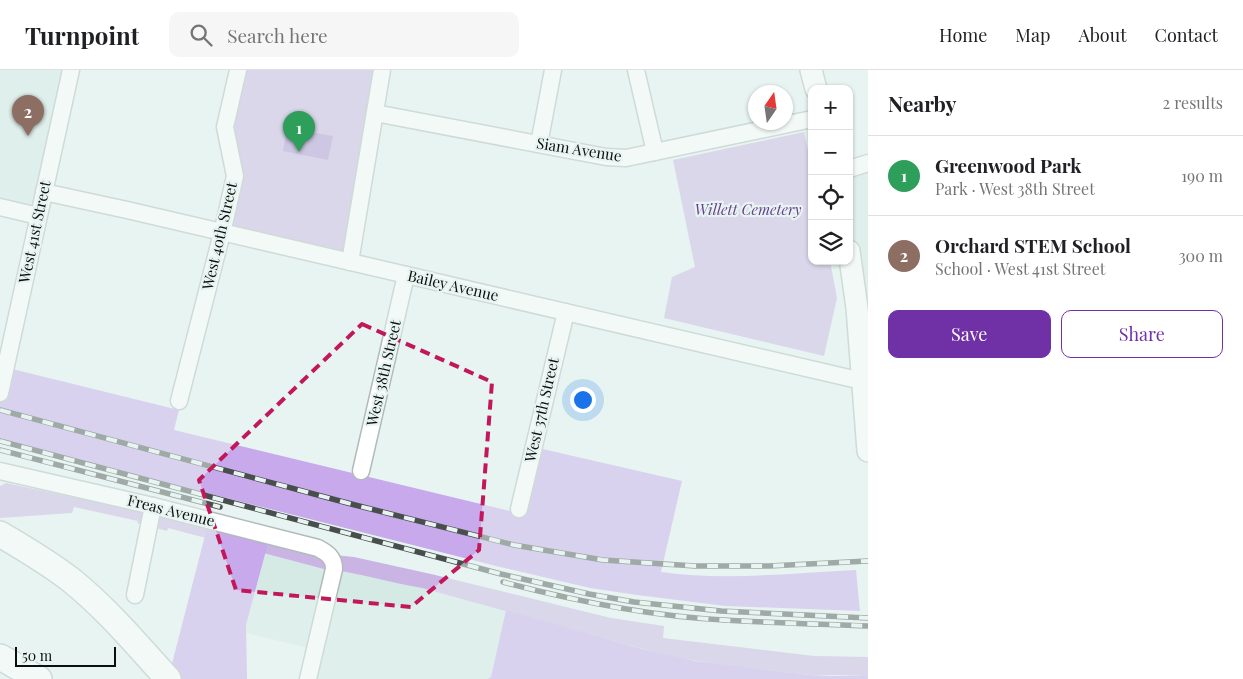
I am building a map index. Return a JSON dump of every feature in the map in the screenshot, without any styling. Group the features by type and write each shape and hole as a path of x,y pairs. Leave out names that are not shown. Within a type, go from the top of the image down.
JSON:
{"highway":[{"path":"0,534 26,549 71,580 100,606 168,679"},
{"path":"0,657 39,679"}],"main road":[{"path":"811,70 815,85"},
{"path":"851,265 857,308 868,451"}],"street":[{"name":"West 41st Street","path":"0,394 71,70"},
{"name":"West 40th Street","path":"179,401 222,233 234,176 225,127 238,70"},
{"path":"350,262 382,70"},
{"path":"539,144 554,70"},
{"path":"636,70 655,152"},
{"name":"Siam Avenue","path":"375,112 539,144 626,158 808,120"},
{"path":"853,169 868,163"},
{"name":"Bailey Avenue","path":"44,192 862,381"},
{"path":"0,208 38,216"},
{"name":"West 38th Street","path":"361,471 406,275"},
{"name":"West 37th Street","path":"519,509 566,312"},
{"name":"Freas Avenue","path":"0,471 153,506 318,548 330,554 334,564 308,679"},
{"path":"134,596 153,506"}],"highlighted area":[{"path":"362,324 492,382 479,550 411,607 236,590 199,480"}],"shaded area":[{"path":"0,70 71,70 38,216 0,207"},
{"path":"287,128 333,136 328,160 283,151"},
{"path":"868,163 868,413 850,265 853,265 853,168"},
{"path":"0,366 179,410 174,430 518,513 534,447 682,481 661,572 685,575 734,576 856,570 860,611 725,606 590,588 0,441"},
{"path":"209,520 270,536 246,625 247,679 168,679"},
{"path":"270,536 345,571 422,588 506,610 491,677 487,679 308,679 313,649 246,633 246,625"},
{"path":"506,610 642,649 695,661 810,675 868,675 868,679 487,679 491,677"}],"green space":[{"path":"238,70 382,70 350,262 222,233 235,176 225,127"},
{"name":"Willett Cemetery","path":"804,132 808,150 808,265 831,265 837,298 824,356 664,318 672,277 695,267 673,160"},
{"path":"6,483 139,511 325,554 354,557 431,574 611,618 664,626 663,638 814,656 868,657 868,679 862,675 810,675 721,665 668,656 422,588 324,569 168,528 167,531 137,523 138,521 74,507 72,513 0,518 0,486"}],"railway":[{"path":"0,410 355,505 514,545 603,560 695,566 769,566 868,561"},
{"path":"0,441 501,574 589,594 634,602 721,611 868,618"},
{"path":"0,450 220,507"},
{"path":"503,582 585,601 668,615 742,621 868,626"}],"place":[{"name":"Orchard STEM School","path":"28,136"},
{"name":"Greenwood Park","path":"299,152"}]}
